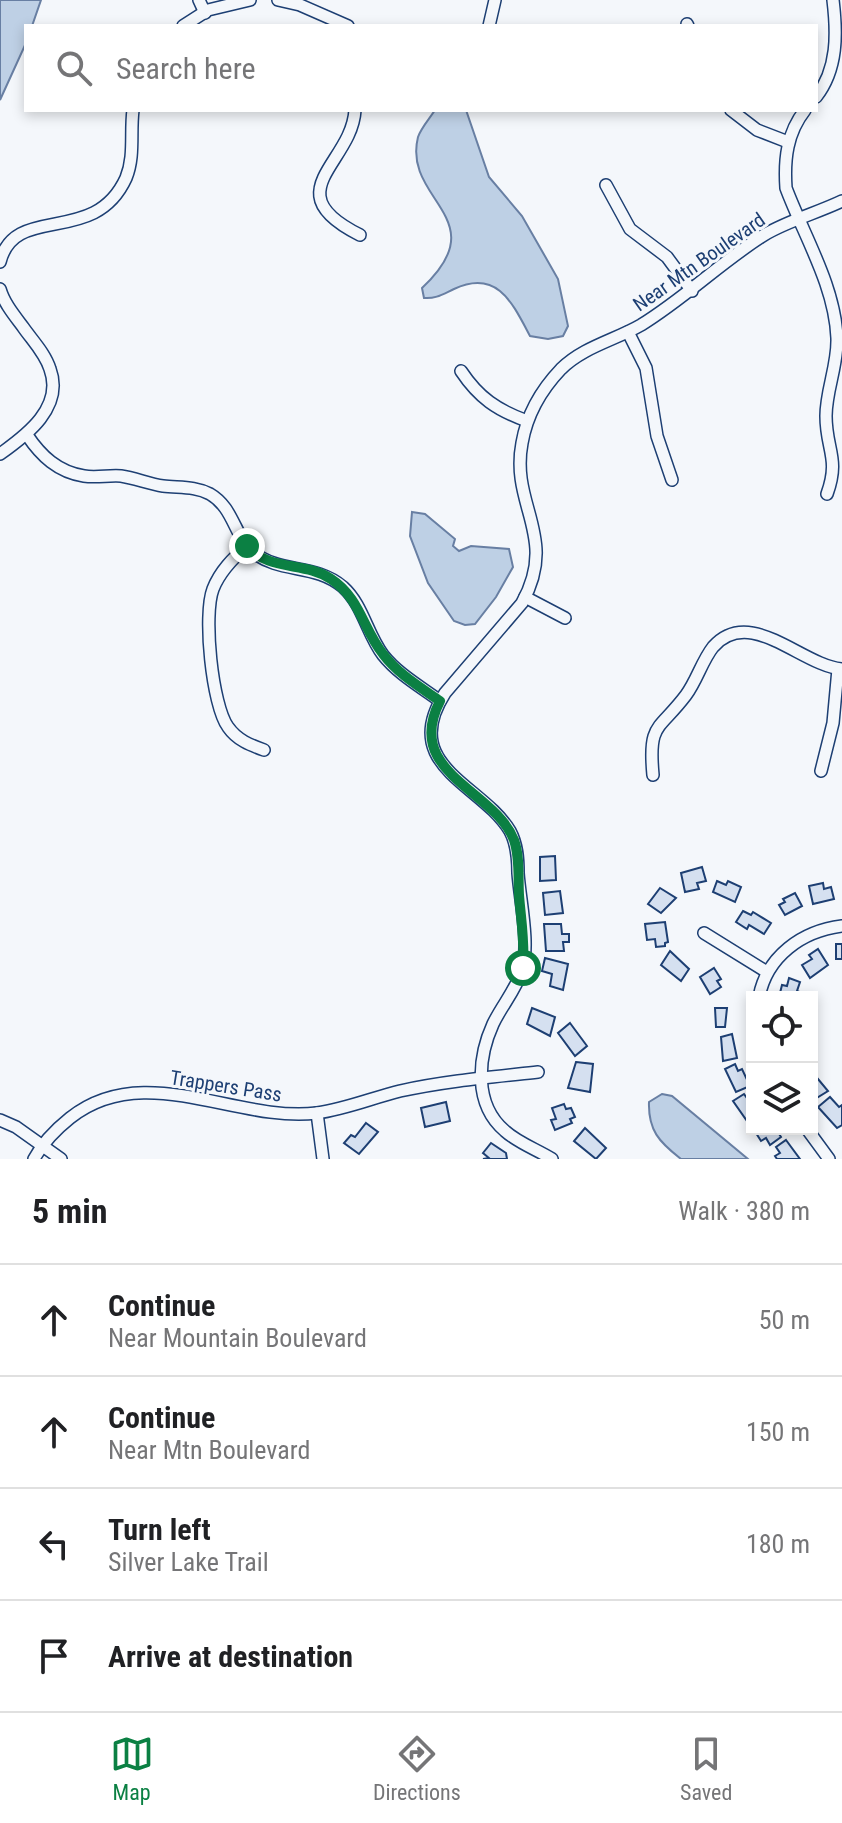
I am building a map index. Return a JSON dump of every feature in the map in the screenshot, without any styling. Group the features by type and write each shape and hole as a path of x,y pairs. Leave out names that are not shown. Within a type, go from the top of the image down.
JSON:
{"street":[{"path":"199,0 205,13"},
{"path":"186,24 230,3 250,0"},
{"path":"278,0 300,5 343,24"},
{"path":"489,24 495,0"},
{"path":"818,93 834,57 836,31 833,0"},
{"path":"0,262 9,244 19,234 31,228 79,221 108,205 126,177 131,160 133,112"},
{"path":"355,112 350,136 330,162 320,185 325,208 332,218 360,235"},
{"path":"734,112 757,130 788,142"},
{"path":"804,112 788,142 786,188 834,314 836,362 826,406 826,427 834,471 827,494"},
{"path":"606,185 630,229 667,257 692,291"},
{"name":"Near Mtn Boulevard","path":"481,1078 483,1049 494,1021 523,968 525,947 518,856 509,830 442,765 432,737 433,721 440,701 525,597 536,568 535,531 523,491 520,468 527,421 535,402 563,367 582,353 628,332 692,291 765,234 842,201"},
{"path":"0,289 44,356 52,371 53,388 43,416 27,435 0,454"},
{"path":"628,332 646,368 657,436 672,480"},
{"path":"461,371 473,388 494,407 527,421"},
{"path":"27,435 39,452 65,471 82,476 120,476 209,494 230,513 247,546 265,560 311,570 342,587 354,600 383,654 398,670 440,701"},
{"path":"247,546 220,573 208,608 208,627 220,714 237,737 264,750"},
{"path":"525,597 565,618"},
{"path":"653,775 652,744 655,732 661,721 685,697 711,650 730,634 754,632 840,669 833,723 821,771"},
{"path":"761,991 767,972 788,947 812,933 842,926"},
{"path":"704,933 767,972"},
{"name":"Trappers Pass","path":"34,1159 42,1144 80,1110 101,1100 130,1093 195,1097 286,1115 350,1107 426,1085 538,1072"},
{"path":"481,1078 490,1112 504,1131 552,1159"},
{"path":"317,1113 323,1159"},
{"path":"0,1120 16,1127 61,1159"},
{"path":"811,1135 829,1159"}],"water":[{"path":"0,0 41,0 33,24 24,24 24,47 0,100"},
{"path":"434,112 467,112 489,177 522,216 558,279 568,326 563,336 548,339 530,336 509,301 492,286 469,284 436,297 424,298 422,288 443,264 451,244 449,226 422,178 417,159 418,137"},
{"path":"412,512 425,514 455,539 453,546 459,551 471,546 509,549 513,567 496,597 475,624 465,625 454,621 428,583 410,536"},
{"path":"662,1094 672,1096 748,1159 681,1159 661,1141 650,1120 649,1102"}],"building":[{"path":"555,856 556,880 540,881 540,857"},
{"path":"702,867 706,881 697,883 699,889 685,892 681,873"},
{"path":"717,881 726,885 728,881 741,887 735,902 713,892"},
{"path":"823,883 824,889 831,887 834,899 813,904 809,886"},
{"path":"660,888 676,898 661,913 648,904"},
{"path":"560,891 563,913 545,915 543,893"},
{"path":"795,893 802,906 785,915 779,905"},
{"path":"743,911 751,915 753,912 771,923 764,934 736,922"},
{"path":"665,922 668,942 665,946 656,947 655,939 647,940 645,924"},
{"path":"544,924 561,924 562,934 569,934 569,942 563,942 564,951 546,951"},
{"path":"836,944 842,944 842,959 836,959"},
{"path":"818,949 828,965 810,978 802,965 812,959 809,955"},
{"path":"670,951 689,969 681,981 661,965"},
{"path":"545,958 568,964 563,990 550,986 552,974 542,971"},
{"path":"714,968 721,979 717,981 721,987 710,994 700,977"},
{"path":"789,978 800,982 797,991 780,991 782,985 787,986"},
{"path":"532,1008 555,1017 550,1036 527,1024"},
{"path":"715,1008 727,1008 725,1027 716,1027"},
{"path":"570,1023 587,1046 575,1056 558,1033"},
{"path":"732,1034 737,1058 723,1061 721,1037"},
{"path":"576,1062 593,1064 590,1092 568,1088"},
{"path":"735,1064 738,1071 742,1069 746,1088 736,1092 725,1069"},
{"path":"818,1079 828,1091 818,1097"},
{"path":"744,1094 746,1097 746,1120 733,1101"},
{"path":"830,1097 839,1107 842,1105 842,1125 837,1128 818,1107"},
{"path":"446,1102 450,1121 425,1127 421,1108"},
{"path":"564,1104 566,1109 571,1108 575,1117 570,1119 572,1123 555,1130 551,1120 556,1119 552,1108"},
{"path":"366,1123 378,1132 359,1154 344,1143 351,1135 355,1137"},
{"path":"585,1128 606,1148 596,1159 574,1141"},
{"path":"757,1135 781,1137 770,1145 766,1138 761,1141"},
{"path":"786,1140 800,1159 777,1159 775,1156 780,1153 776,1147"},
{"path":"491,1143 506,1153 507,1159 483,1159 489,1158 483,1153"}],"route":[{"path":"247,546 265,560 311,570 342,587 354,600 383,654 398,670 440,701 433,721 432,737 442,765 500,819 515,843 525,947 523,968"}]}
